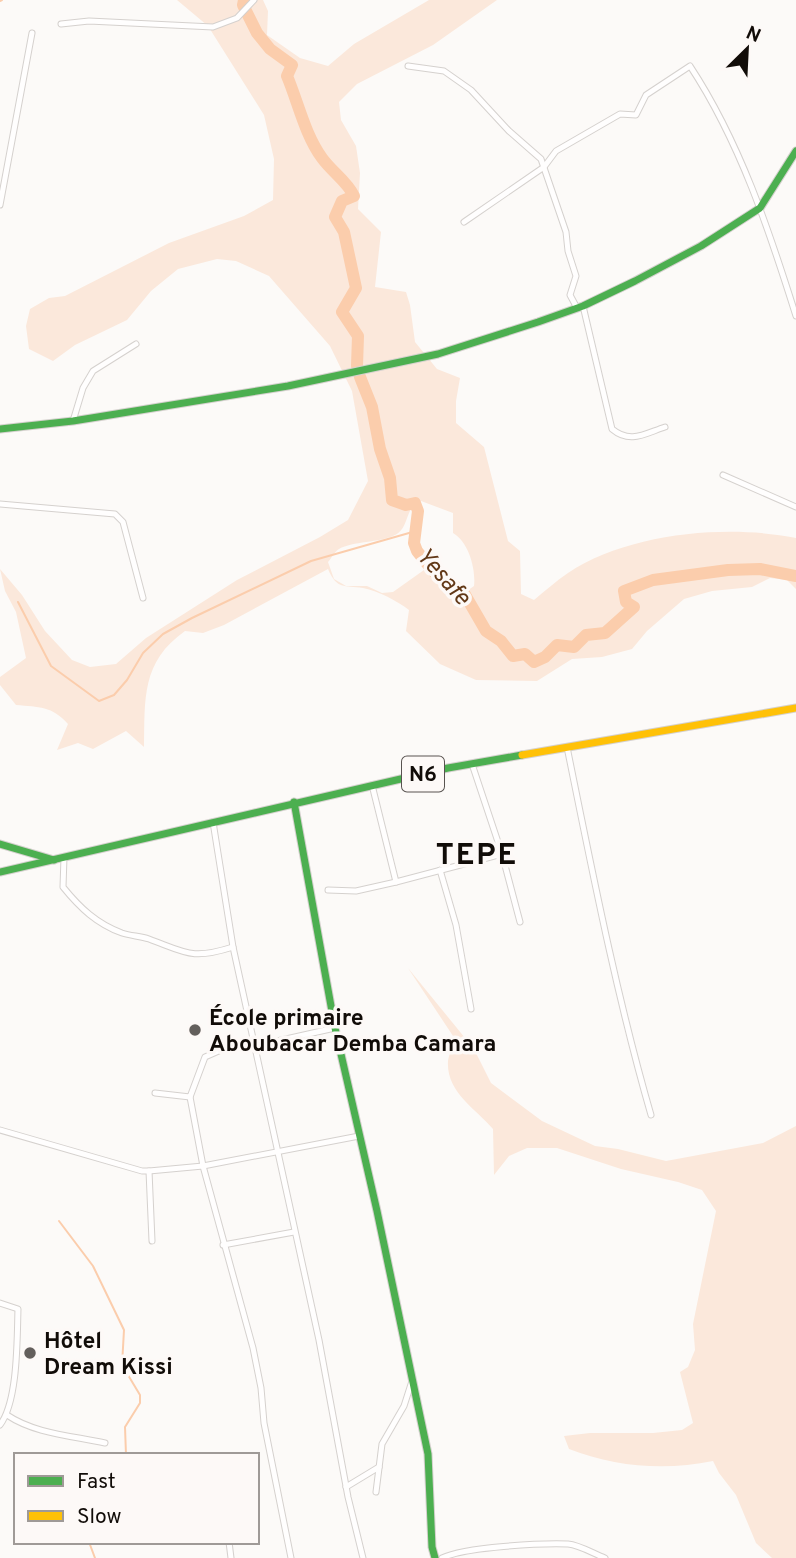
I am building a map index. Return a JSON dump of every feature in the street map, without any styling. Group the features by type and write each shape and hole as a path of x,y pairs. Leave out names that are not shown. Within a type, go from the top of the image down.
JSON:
{"main road":[{"path":"0,429 74,421 288,386 438,354 580,307 701,246 760,208 796,150"},
{"name":"N6","path":"0,872 294,802 472,764 796,708"},
{"path":"294,802 335,1028 428,1454 432,1547 435,1558"},
{"path":"0,844 54,860"}],"street":[{"path":"61,24 89,22 213,27 237,18 254,0"},
{"path":"0,205 32,33"},
{"path":"408,66 444,71 471,90 509,131 541,159 566,232 568,251 576,276 570,295 580,307 612,429 621,436 631,438 665,427"},
{"path":"464,222 544,167 556,151 620,114 636,115 646,95 690,66 709,95 760,208 796,316"},
{"path":"74,421 83,388 93,371 136,344"},
{"path":"723,475 796,507"},
{"path":"0,504 115,514 123,522 143,598"},
{"path":"567,747 604,928 635,1061 651,1115"},
{"path":"472,764 502,854 520,922"},
{"path":"372,785 396,882"},
{"path":"213,822 233,947 319,1340 346,1487 363,1558"},
{"path":"328,890 356,891 502,854"},
{"path":"64,857 63,887 79,906 107,927 181,952 207,955 233,947"},
{"path":"440,870 456,925 471,1009"},
{"path":"291,1558 264,1423 261,1388 253,1348 203,1166 190,1097 205,1057 221,1050 254,1046 335,1028"},
{"path":"155,1093 190,1097"},
{"path":"0,1130 149,1171 203,1166 359,1136"},
{"path":"149,1171 152,1241"},
{"path":"223,1245 294,1232"},
{"path":"0,1303 18,1309 16,1359 7,1415 0,1425"},
{"path":"376,1492 382,1444 404,1406 413,1378"},
{"path":"7,1415 38,1429 105,1443"},
{"path":"346,1487 379,1467"},
{"path":"442,1558 498,1547 571,1544 605,1558"}],"shaded area":[{"path":"177,0 263,0 268,11 267,35 300,58 328,66 354,44 429,0 497,0 433,45 357,84 339,102 341,120 356,146 360,173 358,209 381,232 375,287 406,292 415,342 437,369 460,378 456,423 484,447 508,541 520,551 521,594 534,600 568,573 592,559 619,549 679,535 709,532 769,534 796,538 796,589 787,580 770,578 752,587 712,591 684,599 647,631 632,649 602,657 572,659 537,681 476,680 440,664 406,631 409,610 375,591 346,586 367,586 382,593 393,592 424,570 433,571 464,593 474,586 470,557 459,537 453,533 453,513 421,501 412,508 403,528 395,535 338,550 328,562 334,579 328,569 224,625 203,633 185,631 171,643 160,655 148,683 144,747 126,731 93,749 78,743 57,750 68,724 51,711 16,705 0,685 0,677 26,658 16,612 5,591 0,569 22,595 45,631 72,660 90,667 116,664 146,638 237,580 348,520 368,481 352,391 330,346 269,276 236,261 217,259 178,269 151,291 127,320 75,345 53,361 29,349 26,326 30,309 49,298 65,296 169,243 244,216 273,200 274,159 264,115 208,26"},
{"path":"408,968 474,1049 491,1083 542,1121 595,1146 666,1161 763,1143 796,1126 796,1558 772,1558 756,1543 736,1495 713,1461 677,1466 640,1466 604,1460 569,1449 564,1436 590,1433 653,1433 682,1430 693,1423 680,1372 688,1367 695,1350 693,1324 716,1211 702,1190 621,1169 557,1148 527,1148 509,1156 494,1175 493,1129 463,1099 452,1082 448,1061 455,1039"}],"waterway":[{"name":"Yesafe","path":"244,0 243,5 257,33 270,49 292,65 287,76 316,149 354,196 342,201 335,217 344,232 356,288 342,312 358,336 357,366"},
{"name":"Yesafe","path":"360,377 372,407 380,449 390,478 392,500 406,505 415,503 418,511 414,543 417,551 433,571 464,593 486,631 501,641 513,656 525,654 534,662 545,657 557,645 574,647 586,635 605,633 634,607 626,602 624,591 653,580 728,570 760,569 796,576"},
{"path":"18,602 51,666 99,701 114,695 127,680 143,653 163,634 192,618 311,561 416,531"},
{"path":"59,1221 93,1266 124,1330 122,1365 140,1395 140,1403 125,1427 126,1453"},
{"path":"90,1544 95,1558"}],"traffic: fast":[{"path":"0,429 73,421 288,386 438,354 538,322 583,306 635,281 701,246 760,208 796,151"},
{"path":"0,872 448,768 522,755"},
{"path":"294,802 335,1028 428,1454 432,1547 435,1558"},
{"path":"0,844 54,860"}],"traffic: slow":[{"path":"522,755 796,708"}],"place":[{"name":"École primaire Aboubacar Demba Camara","path":"195,1030"},
{"name":"Hôtel Dream Kissi","path":"30,1353"}],"district":[{"name":"TEPE","path":"477,854"}]}
